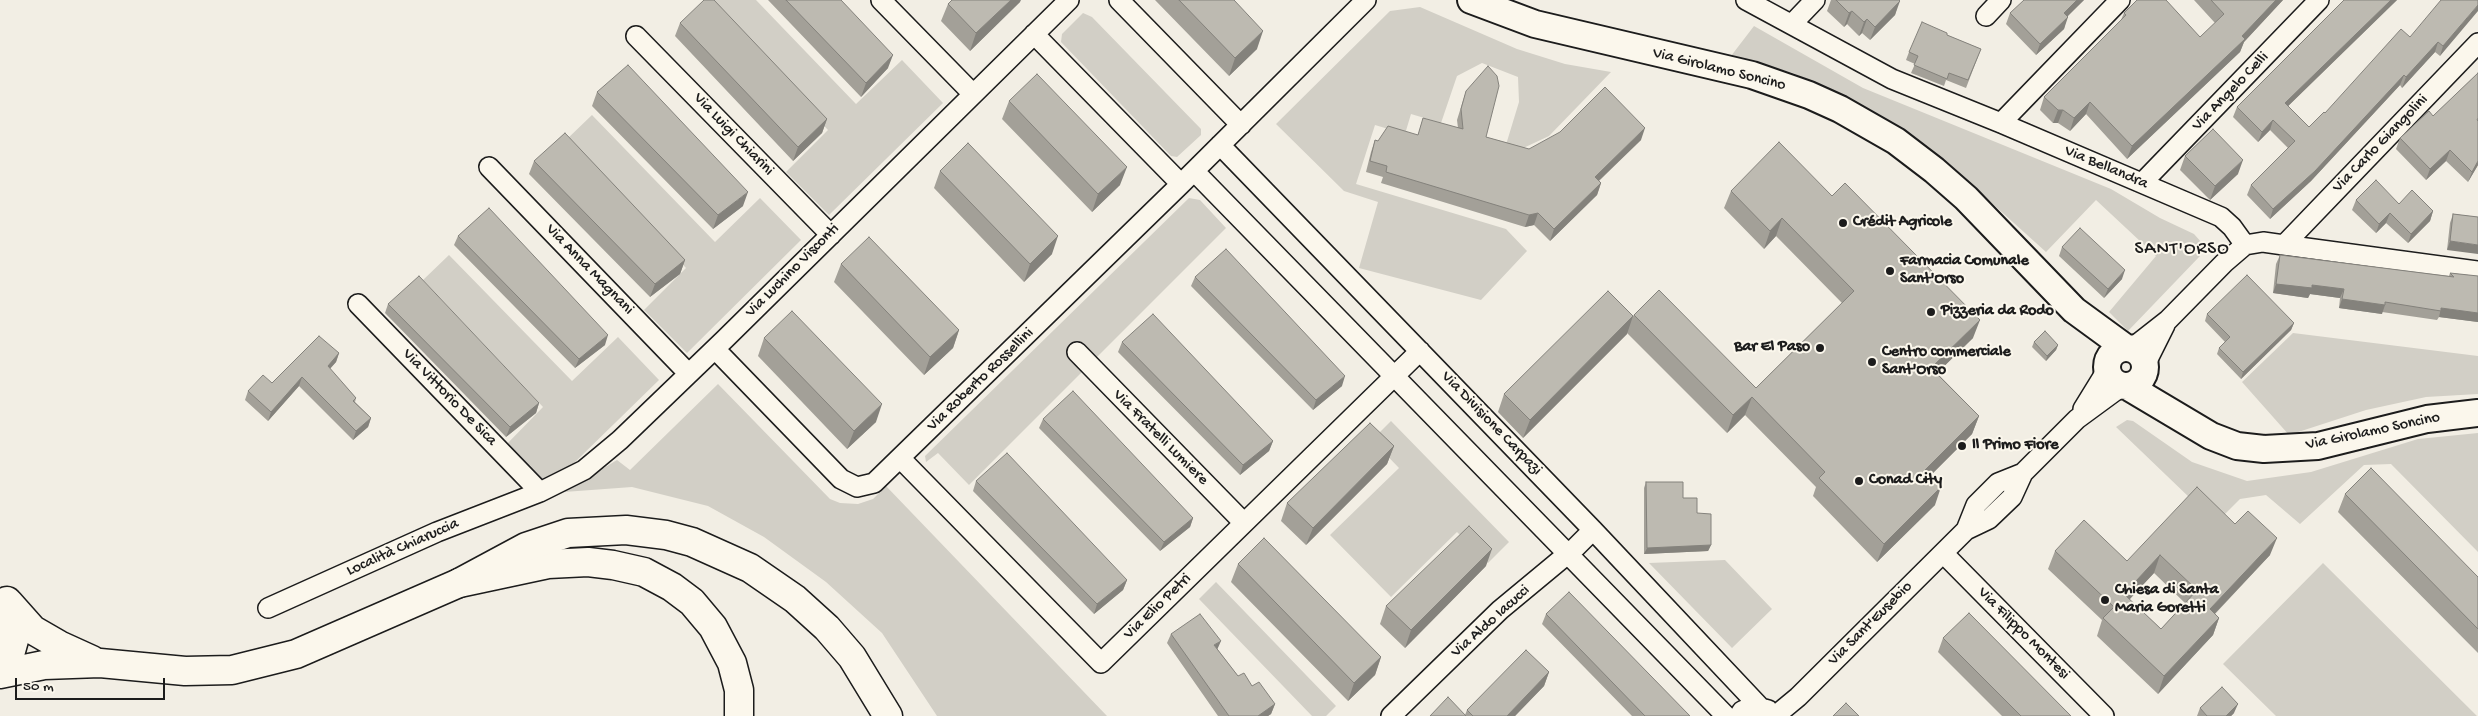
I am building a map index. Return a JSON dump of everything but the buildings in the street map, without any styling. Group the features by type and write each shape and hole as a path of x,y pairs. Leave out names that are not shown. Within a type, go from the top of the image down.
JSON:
{"main road":[{"name":"Via Girolamo Soncino","path":"1471,0 1535,24 1752,74 1809,95 1840,109 1896,141 1958,189 2126,367 2183,421 2211,436 2237,446 2287,450 2318,446 2427,419 2478,413"},
{"path":"0,673 44,665 100,664 185,671 232,670 260,664 302,651 459,583 526,547 568,533 626,530 666,535 692,542 750,568 801,604 827,628 852,657 888,716"},
{"path":"459,583 535,566 574,561 613,565 652,576 672,587 692,602 718,635 735,671 739,690 739,716"},
{"path":"4,597 33,630 59,645 100,664"},
{"path":"0,673 9,658 14,640 14,621 4,597"}],"street":[{"path":"881,0 973,94"},
{"name":"Via Luchino Visconti","path":"540,492 584,470 620,440 1069,0"},
{"path":"1119,0 1241,125"},
{"name":"Via Roberto Rossellini","path":"714,349 841,478 857,486 874,483 1220,146 1366,0"},
{"name":"Via Bellandra","path":"1746,0 1892,79 2142,182 2221,217 2232,227 2245,245"},
{"path":"1792,24 1815,0"},
{"path":"1986,16 2001,0"},
{"path":"2001,123 2120,0"},
{"name":"Via Angelo Celli","path":"2142,182 2319,0"},
{"path":"1034,34 1188,177 1394,376 1726,716"},
{"name":"Via Luigi Chiarini","path":"636,36 830,235"},
{"name":"Via Carlo Giangolini","path":"2284,244 2478,43"},
{"name":"Via Divisione Carpazi","path":"1220,146 1769,713"},
{"name":"Via Anna Magnani","path":"490,167 688,374"},
{"path":"2245,245 2263,242 2284,244 2478,271"},
{"name":"Via Sant'Eusebio","path":"1739,716 1747,708 1769,713 1798,697 1966,530 1976,505 1998,483 2023,473 2077,419 2168,320 2224,263 2245,245"},
{"name":"Via Vittorio De Sica","path":"358,304 540,492"},
{"name":"Via Elio Petri","path":"900,458 1101,663 1420,351"},
{"name":"Via Fratelli Lumiere","path":"1076,352 1244,523"},
{"name":"Località Chiaruccia","path":"268,608 437,532 540,492"},
{"name":"Via Aldo Iacucci","path":"1391,716 1500,610 1593,530"},
{"name":"Via Filippo Montesi","path":"1943,553 2104,716"}],"shaded area":[{"path":"711,0 756,0 856,104 902,60 943,103 829,215 786,172 828,130 708,3"},
{"path":"1420,7 1517,49 1565,64 1611,72 1549,136 1519,150 1505,148 1519,102 1518,77 1482,63 1457,76 1441,123 1411,114 1405,134 1375,125 1356,184 1506,229 1527,251 1481,300 1359,268 1378,202 1344,191 1276,124 1390,11"},
{"path":"1083,13 1092,17 1201,129 1201,135 1177,157 1171,156 1061,42 1062,34"},
{"path":"1754,26 1863,88 2111,189 2160,218 2194,234 2202,243 2200,256 2128,331 2109,312 2156,256 2096,200 2046,252 1942,158 1874,113 1793,73 1731,56"},
{"path":"592,115 715,242 760,198 801,240 687,353 644,310 686,268 566,140"},
{"path":"1189,198 1200,200 1226,228 969,485 938,453 926,462 925,456"},
{"path":"449,255 572,381 618,337 659,380 573,464 535,482 503,448 543,407 423,280"},
{"path":"2293,333 2478,356 2478,394 2426,397 2366,410 2289,435 2242,382"},
{"path":"718,384 830,499 840,503 858,504 873,499 886,486 1107,716 937,716 882,633 826,582 764,537 708,506 632,487 564,492 617,460 630,470"},
{"path":"2127,420 2133,421 2192,462 2247,481 2311,472 2418,439 2478,433 2478,552 2391,464 2364,465 2300,524 2266,495 2240,499 2216,523 2116,427"},
{"path":"1391,421 1509,542 1488,563 1457,532 1391,597 1330,535 1399,468 1372,440"},
{"path":"1725,560 1772,609 1732,648 1649,563"},
{"path":"2323,563 2477,716 2276,716 2223,664"},
{"path":"1216,582 1336,706 1326,716 1312,716 1199,599"}],"place":[{"name":"Crédit Agricole","path":"1843,223"},
{"name":"Farmacia Comunale Sant'Orso","path":"1890,271"},
{"name":"Pizzeria da Rodo","path":"1931,312"},
{"name":"Bar El Paso","path":"1820,348"},
{"name":"Centro commerciale Sant'Orso","path":"1872,362"},
{"name":"Il Primo Fiore","path":"1962,446"},
{"name":"Conad City","path":"1859,481"},
{"name":"Chiesa di Santa Maria Goretti","path":"2105,600"}],"district":[{"name":"SANT'ORSO","path":"2182,250"}]}
